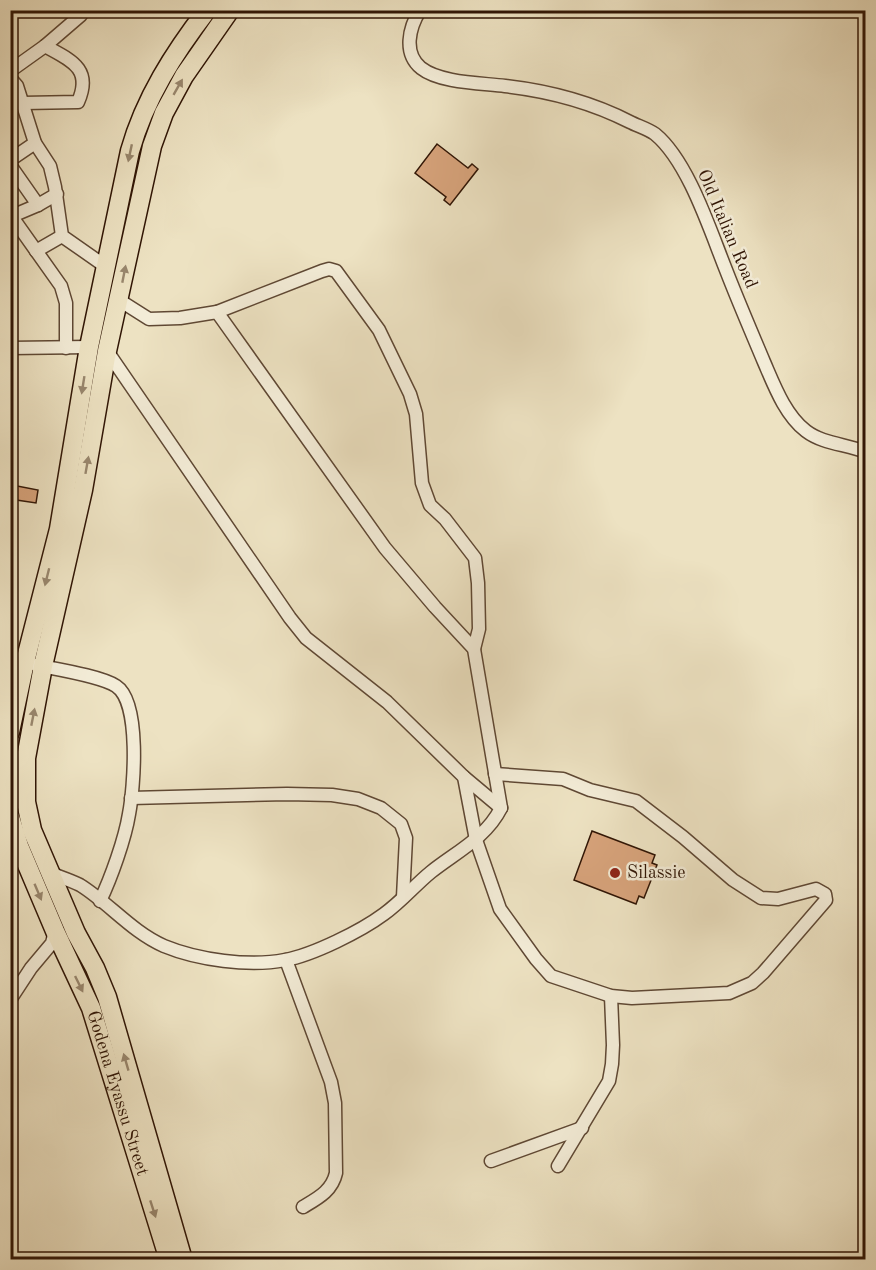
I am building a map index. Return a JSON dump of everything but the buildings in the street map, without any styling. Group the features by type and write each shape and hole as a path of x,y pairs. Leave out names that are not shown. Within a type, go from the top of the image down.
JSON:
{"main road":[{"path":"98,349 119,300 147,164 158,127 184,76 230,10"},
{"path":"10,732 26,662 66,530 75,489 98,349 105,266 130,151 140,121 161,77 201,13"},
{"name":"Godena Eyassu Street","path":"26,662 26,802 35,836 50,873 107,998 183,1260"},
{"name":"Godena Eyassu Street","path":"10,818 13,836 91,1008 170,1260"}],"street":[{"name":"Old Italian Road","path":"420,10 412,25 410,46 414,61 429,73 447,79 557,94 613,113 654,134 672,153 700,204 775,386 792,417 806,431 826,442 849,445 866,452"},
{"path":"201,13 217,30"},
{"path":"10,71 45,46 81,15"},
{"path":"24,103 78,102 81,94 83,78 75,63 45,46"},
{"path":"10,78 17,86 24,103 35,143 50,166 57,194 62,236 105,266"},
{"path":"10,160 35,143"},
{"path":"10,165 38,205"},
{"path":"57,194 38,205 11,215 61,286 66,303 66,348"},
{"path":"36,251 62,236"},
{"path":"50,873 81,886 142,933 163,945 188,954 230,961 286,960 342,938 382,915 431,872 476,840 501,808 474,649 479,629 475,558 445,519 430,505 422,483 416,414 410,394 379,330 336,271 322,271 217,312 180,318 149,319 119,300"},
{"path":"217,312 385,548 474,649"},
{"path":"10,348 98,349 306,638 387,702 464,777 501,808"},
{"path":"26,662 117,686 126,698 135,738 129,815 109,881 100,902"},
{"path":"464,777 476,840 500,909 536,959 552,976 611,996 673,997 729,993 752,983 763,973 825,903 825,894 816,889 778,899 761,898 734,880 636,801 590,790 563,779 495,774"},
{"path":"130,798 287,794 332,795 358,799 381,808 401,824 406,838 403,897"},
{"path":"13,836 35,836"},
{"path":"10,1000 52,943 55,931"},
{"path":"286,960 331,1082 335,1103 336,1173 334,1182 325,1194 303,1207"},
{"path":"558,1166 609,1081 612,1064 611,996"},
{"path":"491,1161 582,1128"}],"place":[{"name":"Silassie","path":"615,873"}]}
